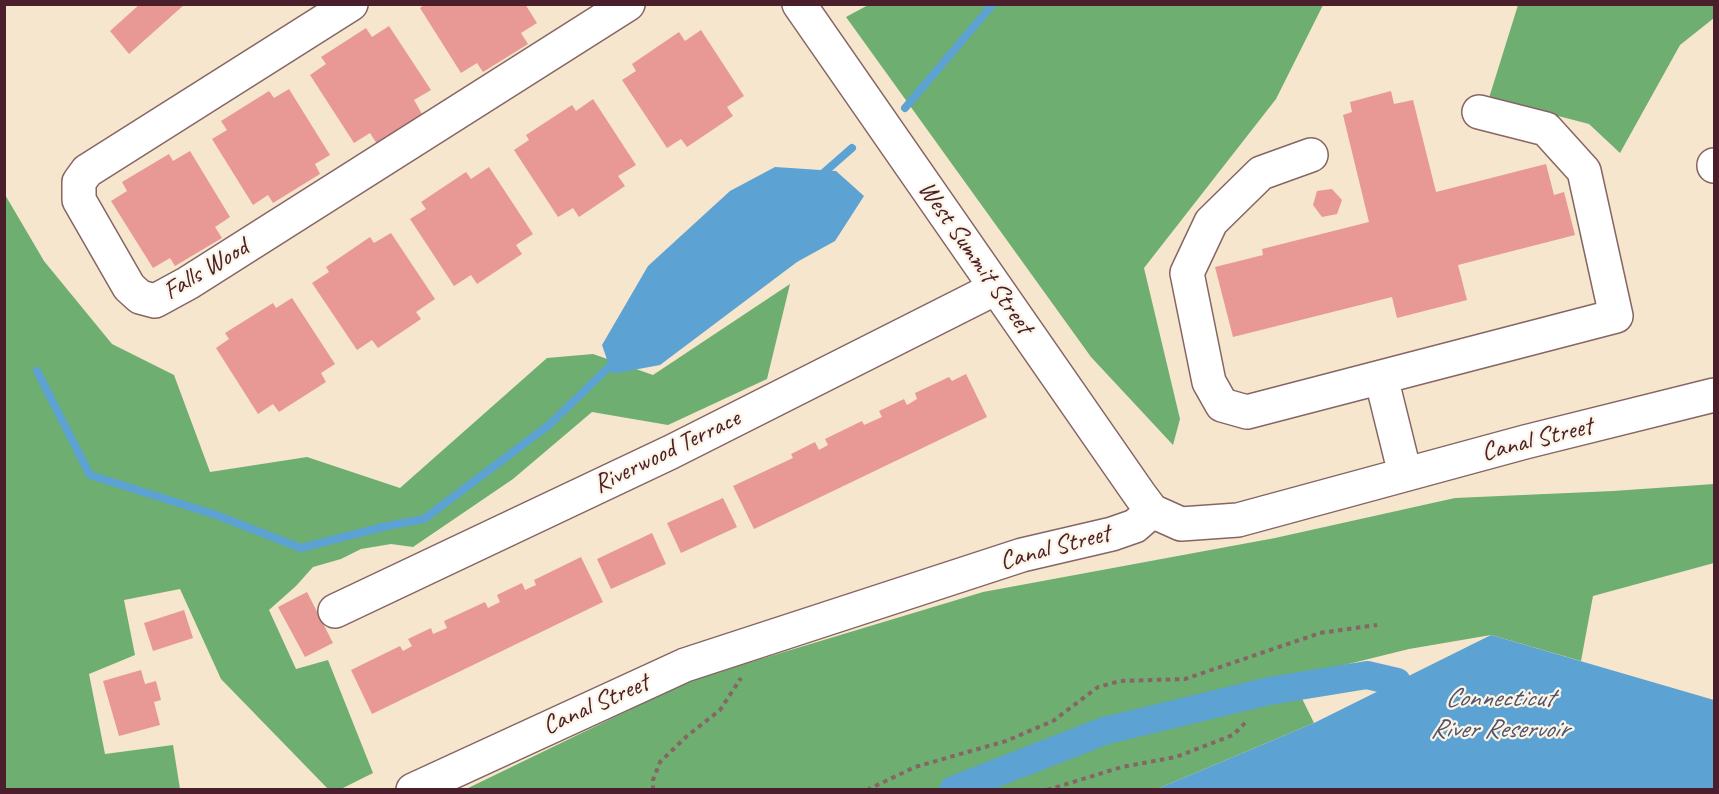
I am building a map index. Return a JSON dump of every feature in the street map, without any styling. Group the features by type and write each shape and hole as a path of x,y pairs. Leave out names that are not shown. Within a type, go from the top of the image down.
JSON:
{"street":[{"name":"Falls Wood","path":"351,4 87,171 79,182 79,200 129,287 140,297 155,301 188,283 628,4"},
{"name":"West Summit Street","path":"803,6 1152,511"},
{"path":"1311,155 1261,173 1211,222 1187,273 1209,382 1222,405 1247,412 1616,316 1584,171 1546,129 1479,112"},
{"name":"Riverwood Terrace","path":"335,611 671,452 996,288"},
{"path":"1381,377 1405,474"},
{"name":"Canal Street","path":"413,789 685,665 1022,555 1112,534 1135,526 1152,511 1181,524 1238,520 1525,442 1714,395"}],"path":[{"path":"867,789 915,767 1006,741 1053,720 1098,687 1120,681 1185,679 1320,633 1377,625"},
{"path":"653,789 653,780 660,762 687,736 720,710 766,638"},
{"path":"1047,789 1122,767 1176,757 1233,735 1247,722"}],"green space":[{"path":"870,4 1323,5 1276,99 1144,268 1180,419 1173,445 1091,357 846,17"},
{"path":"1518,5 1714,5 1714,18 1680,45 1620,153 1589,124 1489,98"},
{"path":"4,193 44,261 112,344 174,375 210,472 307,457 400,488 547,358 593,354 653,375 790,284 767,379 668,425 592,412 513,479 413,547 391,544 361,549 341,559 313,567 269,610 296,669 328,660 373,773 341,789 328,789 221,679 180,589 124,600 135,655 89,674 105,754 173,745 180,789 5,789"},
{"path":"1714,484 1714,563 1593,596 1581,661 1491,635 1409,649 1292,678 1314,723 1157,789 464,790 691,680 983,592 1275,538 1455,498"}],"water":[{"path":"775,167 836,171 864,196 835,241 797,262 660,365 612,374 602,345 648,266 730,191"},
{"name":"Connecticut River Reservoir","path":"1491,635 1714,700 1714,789 1157,789 1314,723"}],"building":[{"path":"140,4 185,4 129,54 110,31"},
{"path":"425,4 525,4 537,23 521,33 528,44 483,72 477,63 461,73 420,8"},
{"path":"389,26 431,90 414,100 422,114 377,144 370,133 354,143 310,75 326,64 321,57 366,28 372,37"},
{"path":"701,30 744,96 727,107 733,116 687,147 681,139 667,148 622,80 636,71 632,64 679,32 685,41"},
{"path":"289,89 330,155 315,164 320,174 273,203 268,195 253,205 212,139 227,130 221,121 269,91 274,98"},
{"path":"1391,91 1394,104 1413,100 1436,192 1546,164 1554,195 1564,192 1575,235 1458,265 1467,300 1397,318 1392,297 1233,337 1215,267 1263,255 1262,249 1369,222 1343,115 1352,112 1350,102"},
{"path":"593,99 636,165 618,176 625,186 579,217 573,208 558,217 514,150 529,140 526,135 572,105 576,111"},
{"path":"190,151 230,217 215,227 222,238 175,266 170,258 153,268 111,201 127,191 122,182 169,154 173,161"},
{"path":"489,167 533,234 516,245 522,254 477,284 471,275 454,286 410,219 426,209 421,202 466,172 471,179"},
{"path":"1332,189 1342,200 1337,214 1322,217 1313,205 1317,191"},
{"path":"391,233 435,299 416,312 421,319 378,348 372,340 357,350 312,283 329,272 326,267 370,237 374,243"},
{"path":"292,298 335,364 321,373 326,382 279,412 273,404 258,414 216,348 229,339 225,333 273,303 276,308"},
{"path":"966,374 987,417 754,529 733,486 793,458 791,454 815,442 819,450 828,445 825,439 862,421 864,425 882,417 879,411 904,399 907,405 917,399 915,393 949,377 952,381"},
{"path":"723,498 737,527 681,553 667,523"},
{"path":"652,533 666,564 611,589 597,559"},
{"path":"581,557 603,602 372,714 351,670 400,646 403,651 412,646 408,639 431,628 433,634 447,628 444,621 485,602 488,608 500,602 497,595 522,583 525,590 536,585 534,580"},
{"path":"307,592 333,643 305,657 278,607"},
{"path":"184,610 193,638 153,651 144,623"},
{"path":"141,670 145,684 156,681 161,700 154,702 160,725 119,736 103,681"}],"waterway":[{"path":"905,108 993,4"},
{"path":"820,176 852,148"},
{"path":"37,371 90,475 216,515 301,548 424,519 549,425 616,360"},
{"path":"953,790 1104,731 1269,691 1367,675 1397,682"}]}
